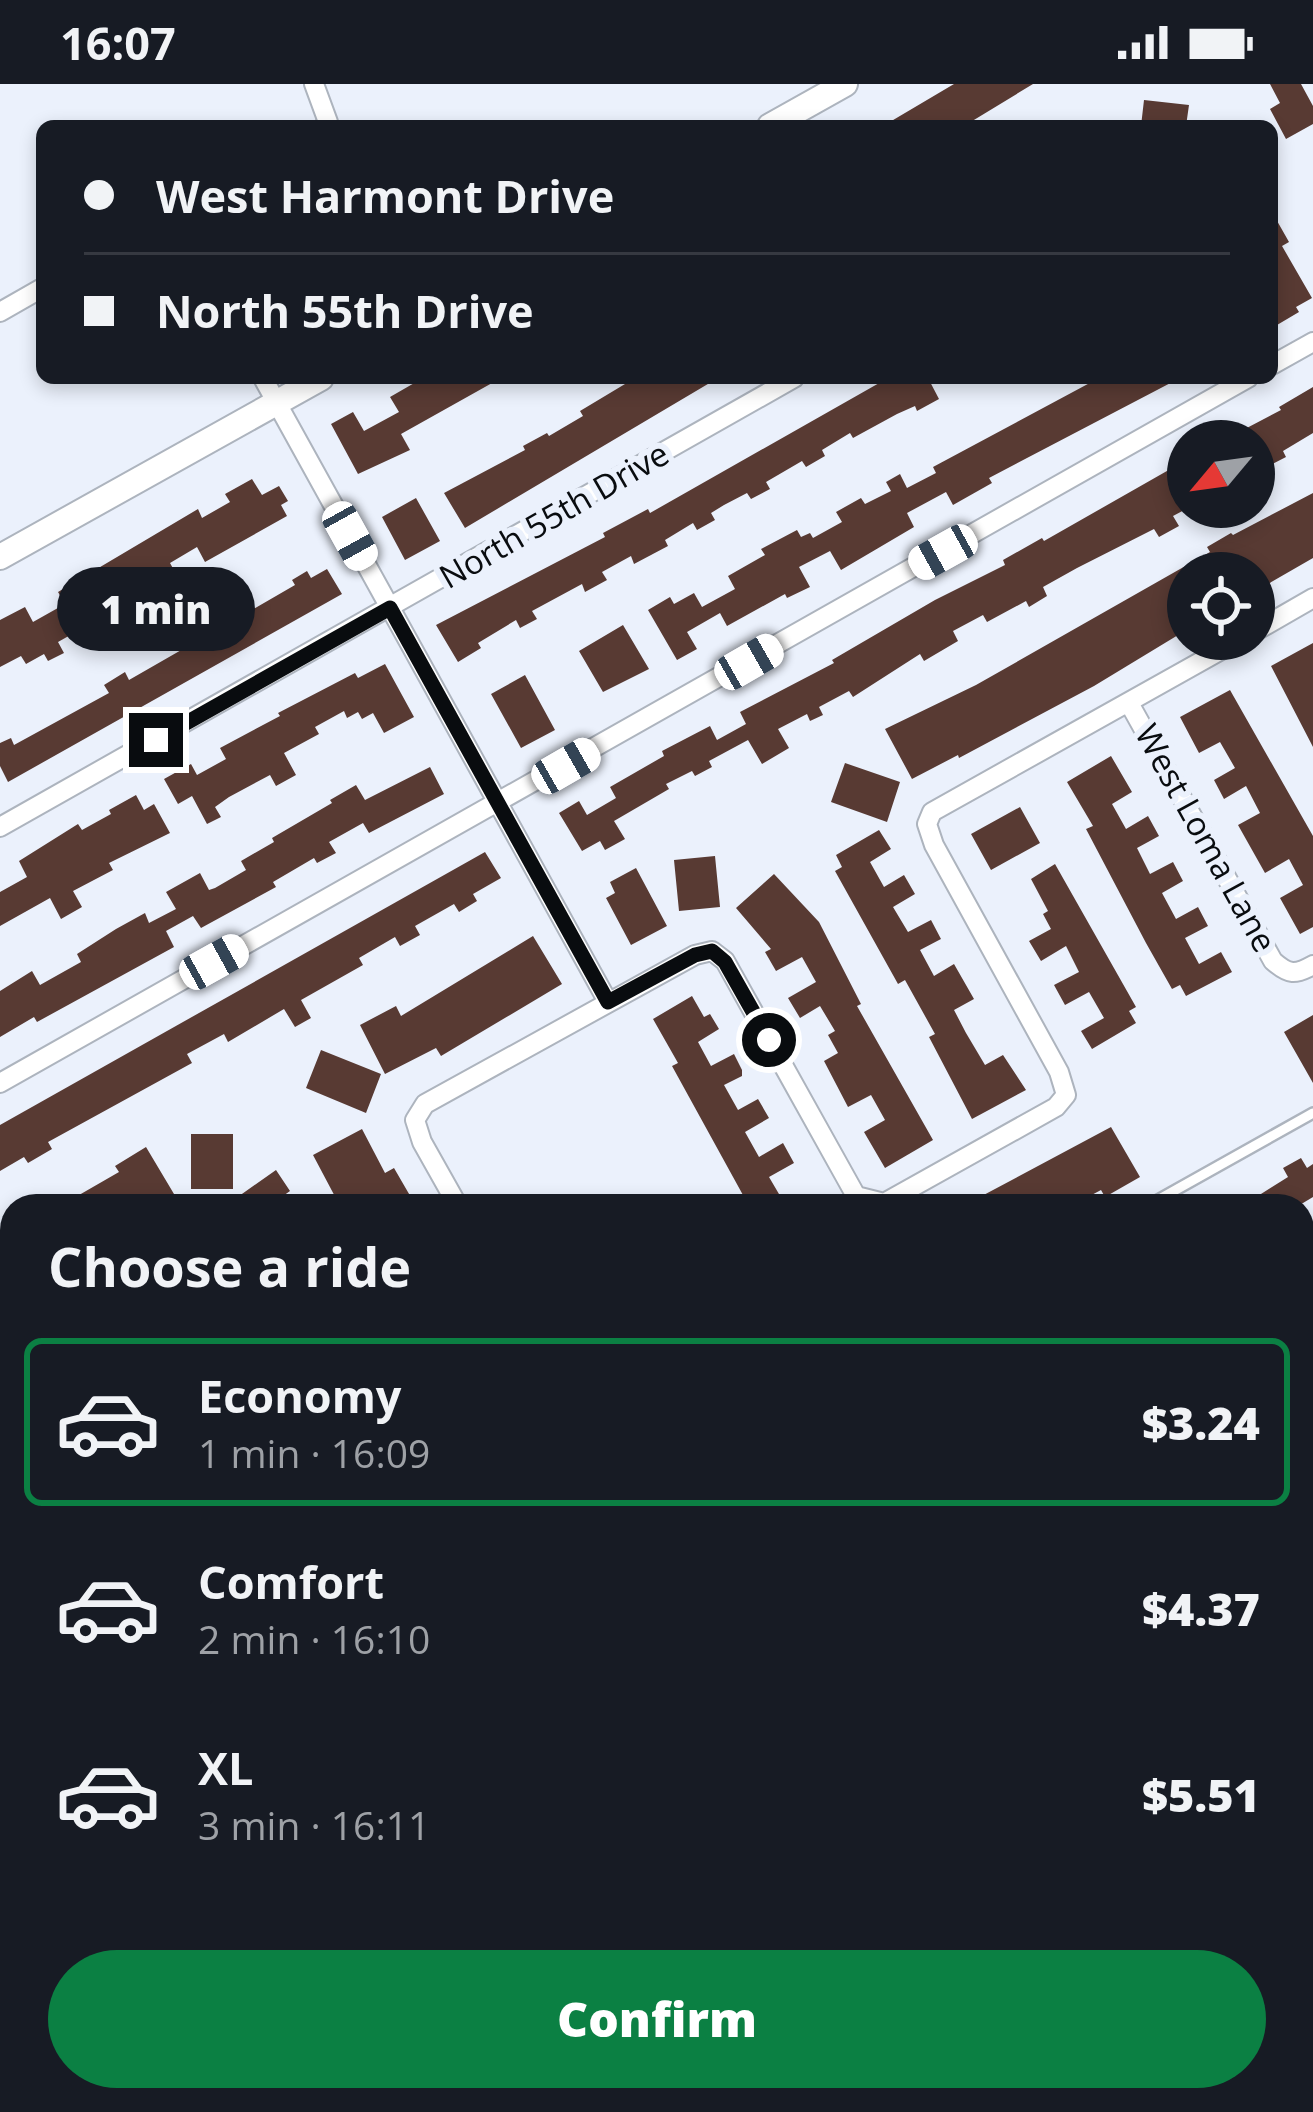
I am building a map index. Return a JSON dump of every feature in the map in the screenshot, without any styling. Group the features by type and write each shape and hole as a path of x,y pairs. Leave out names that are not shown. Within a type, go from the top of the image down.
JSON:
{"street":[{"path":"314,84 325,120"},
{"path":"781,120 845,84"},
{"path":"0,312 36,291"},
{"path":"1278,362 1313,342"},
{"path":"266,384 608,1002"},
{"path":"0,557 310,384"},
{"name":"North 55th Drive","path":"0,827 783,384"},
{"path":"0,1083 1237,384"},
{"path":"1275,620 1313,598"},
{"path":"900,1194 1056,1107 1066,1095 1059,1072 934,845 926,824 932,812 1204,660"},
{"name":"West Loma Lane","path":"1129,703 1273,961 1285,972 1297,974 1313,965"},
{"path":"451,1194 415,1120 425,1104 695,955 712,951 725,962 855,1194"}],"lane":[{"path":"1168,1194 1313,1113"}],"building":[{"path":"954,84 1033,84 974,120 893,120"},
{"path":"1270,84 1301,84 1313,106 1313,124 1286,139 1270,109 1280,103"},
{"path":"1144,100 1189,105 1187,120 1142,120"},
{"path":"1278,223 1289,242 1282,246 1312,298 1296,307 1299,312 1278,324"},
{"path":"413,384 490,384 401,434 410,450 358,474 331,424 353,412 364,431 399,412 390,397"},
{"path":"625,384 708,384 465,528 444,493 583,416 580,411"},
{"path":"877,384 931,384 939,399 917,411 915,406 897,414 853,438 850,433 822,450 825,456 806,467 802,461 766,482 770,489 751,499 747,493 724,505 711,513 715,520 697,530 693,523 665,540 668,546 634,564 631,556 602,572 607,580 585,592 582,584 532,611 537,619 520,628 516,620 478,643 481,648 458,662 436,625 605,537 603,533 648,509 650,513"},
{"path":"1088,384 1169,384 989,478 992,483 953,505 946,492 907,513 914,527 841,570 830,551 799,567 810,587 787,598 785,594 727,626 720,613 687,632 697,649 677,660 648,610 670,597 674,604 694,593 702,607 735,589 728,576 765,555 761,549 797,530 801,537 810,533 813,538 842,522 836,512 861,498 865,504 891,491 886,482 900,474 907,488 936,473 933,467"},
{"path":"1313,387 1313,433 1283,451 1286,457 1275,463 1275,420 1262,420"},
{"path":"1167,471 1167,528 1175,528 1159,537 1154,529 1077,568 1043,587 1047,596 1029,607 1026,601 987,622 983,615 953,631 958,641 924,661 920,654 853,697 849,691 819,707 823,715 810,721 807,714 778,729 789,748 762,764 748,740 709,761 712,767 666,784 669,789 614,821 625,839 605,850 600,841 582,851 559,813 579,801 587,815 616,798 610,787 664,756 662,751 710,726 717,740 746,724 740,712"},
{"path":"252,479 262,495 279,486 288,501 281,505 287,516 205,562 197,547 170,563 176,574 158,584 163,593 139,607 128,587 90,609 97,620 58,642 64,653 48,661 44,654 26,664 21,656 0,667 0,620 25,607 33,622 65,604 58,592 198,509 202,518 230,502 225,494"},
{"path":"1313,493 1313,558 1275,580 1275,552 1210,552 1207,547 1246,528 1275,528 1275,513"},
{"path":"416,498 440,541 405,560 382,517"},
{"path":"327,569 342,594 8,782 0,766 0,743 11,738 14,745 109,693 104,685 125,672 129,680 183,649 180,643 249,604 252,610 295,585 292,580 307,571 311,578"},
{"path":"1167,576 1167,642 1094,686 912,779 885,729 976,685"},
{"path":"623,625 649,669 603,692 579,651"},
{"path":"1313,643 1313,747 1271,666"},
{"path":"385,664 414,717 384,733 373,713 362,719 358,712 347,718 344,711 315,727 319,734 284,753 296,775 276,786 270,775 229,797 215,807 221,817 207,824 192,796 178,804 164,779 191,764 197,775 226,759 220,748 280,716 278,713 355,673 358,678"},
{"path":"525,675 555,730 521,748 491,694"},
{"path":"1230,690 1313,836 1313,927 1300,934 1280,898 1303,885 1289,859 1265,873 1238,825 1260,813 1246,786 1224,799 1214,780 1235,768 1220,742 1199,753 1180,717"},
{"path":"1111,756 1132,792 1112,804 1126,829 1148,816 1159,836 1137,848 1150,874 1173,862 1183,881 1162,893 1176,919 1198,907 1208,926 1185,938 1199,964 1221,952 1232,972 1186,996 1180,985 1172,989 1146,943 1086,829 1093,826 1067,782"},
{"path":"845,763 900,782 887,822 831,802"},
{"path":"430,767 444,794 369,833 363,823 329,842 336,853 317,863 314,858 273,882 276,887 201,928 193,916 166,931 174,947 37,1022 34,1017 0,1037 0,991 32,971 40,985 81,962 77,954 116,929 145,913 149,923 176,909 166,892 200,873 209,890 215,888 246,870 241,861 274,842 272,838 356,785 365,800"},
{"path":"136,795 144,810 154,804 170,833 109,863 113,870 73,891 82,907 61,919 50,898 0,926 0,892 27,877 19,861 78,824 82,830 111,814 109,810"},
{"path":"1020,807 1040,843 991,870 971,834"},
{"path":"879,830 891,849 870,862 884,887 904,875 915,894 893,907 908,932 931,920 941,939 920,950 934,976 954,964 974,999 954,1010 966,1033 985,1065 1003,1055 1026,1090 972,1119 929,1037 935,1034 905,980 898,984 835,871 842,867 836,855"},
{"path":"485,852 501,878 473,894 477,901 459,912 454,904 415,926 420,935 400,946 395,937 359,958 363,965 301,1000 311,1018 295,1027 284,1009 228,1042 224,1034 187,1054 192,1063 48,1142 52,1149 0,1171 0,1125"},
{"path":"715,856 720,907 679,911 674,860"},
{"path":"1055,864 1136,1007 1129,1011 1136,1023 1092,1049 1081,1031 1104,1018 1089,992 1065,1005 1054,985 1079,972 1066,946 1041,961 1029,941 1051,929 1043,914 1048,911 1031,879"},
{"path":"636,868 667,926 631,945 606,898 615,893 610,882"},
{"path":"774,874 819,922 861,1004 857,1006 933,1140 885,1168 864,1132 885,1120 871,1095 848,1107 824,1061 838,1053 828,1035 835,1031 820,1006 800,1018 788,998 816,982 802,957 776,971 765,952 771,949 736,908"},
{"path":"533,936 562,984 441,1056 436,1048 385,1074 360,1025 396,1006 401,1016"},
{"path":"692,996 704,1017 710,1014 719,1029 698,1042 711,1066 734,1054 742,1076 724,1085 738,1110 758,1099 769,1118 745,1132 759,1157 783,1143 794,1163 769,1177 779,1194 742,1194 672,1066 678,1063 653,1019"},
{"path":"1313,1015 1313,1083 1284,1032"},
{"path":"321,1050 381,1074 366,1113 306,1088"},
{"path":"1111,1127 1140,1177 1110,1194 1101,1190 1094,1194 985,1194"},
{"path":"362,1129 385,1173 394,1168 409,1194 334,1194 313,1155"},
{"path":"191,1134 233,1134 233,1189 191,1189"},
{"path":"146,1147 174,1194 81,1194 119,1172 115,1166"},
{"path":"1301,1158 1307,1168 1313,1164 1313,1194 1261,1194 1288,1177 1283,1168"},
{"path":"276,1170 290,1191 286,1194 242,1194"}],"route":[{"path":"156,740 390,608 608,1002 695,955 712,951 725,962 769,1040"}]}
